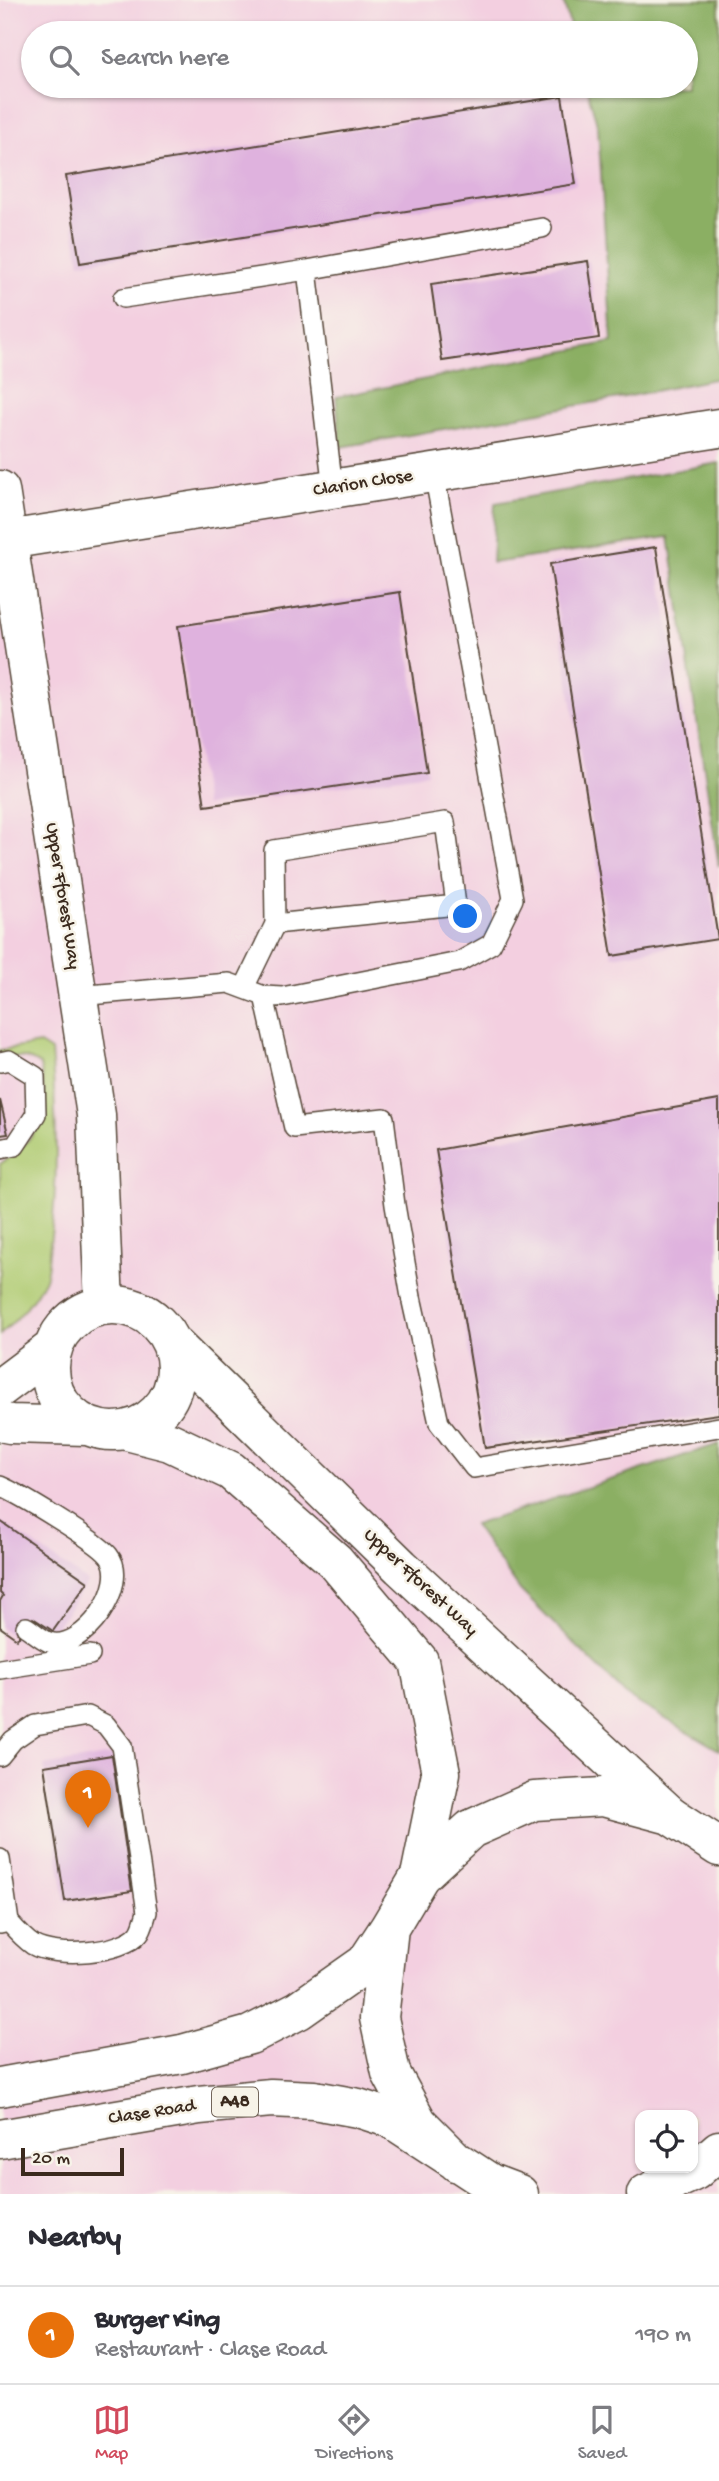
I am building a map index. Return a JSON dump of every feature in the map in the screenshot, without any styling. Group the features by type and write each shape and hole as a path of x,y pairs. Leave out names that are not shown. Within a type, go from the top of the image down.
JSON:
{"street":[{"name":"Clarion Close","path":"7,540 719,428"},
{"name":"Upper Fforest Way","path":"0,490 96,1115 104,1304"},
{"path":"87,1426 71,1416 59,1402 52,1385 52,1349 60,1332 72,1319 88,1309 104,1304 126,1305 146,1313 163,1327 174,1345 178,1367 174,1388 163,1408 148,1422 127,1431"},
{"name":"Upper Fforest Way","path":"174,1345 401,1567 670,1815"},
{"path":"0,1388 52,1349"},
{"path":"0,1422 87,1426 107,1431 127,1431 170,1442 232,1471 335,1562 419,1661 441,1773 420,1876"},
{"path":"0,2087 182,2054 250,2035 299,2010 366,1963 420,1876 471,1829 534,1801 603,1797 670,1815 719,1847"},
{"path":"389,1928 379,2018 391,2073 418,2123 458,2163 490,2183 519,2194"},
{"name":"Clase Road","path":"0,2139 199,2105 271,2098 314,2100 358,2108 392,2119 458,2163"},
{"path":"646,2194 695,2171 719,2150"}],"lane":[{"path":"123,298 307,270 542,228"},
{"path":"307,270 333,489"},
{"path":"77,996 229,983 264,996 282,997 459,962 491,944 513,899 434,473"},
{"path":"244,988 275,924 274,850 445,822 456,905 275,924"},
{"path":"264,996 294,1128 384,1118 411,1297 439,1423 474,1468 719,1427"},
{"path":"0,1062 9,1060 35,1076 36,1114 15,1146 0,1149"},
{"path":"0,1486 95,1543 111,1557 115,1572 115,1586 83,1633 68,1642 50,1642 26,1627"},
{"path":"0,1669 90,1656"},
{"path":"0,1756 13,1740 35,1725 88,1716 106,1725 122,1746 147,1912 139,1933 119,1945 92,1951 56,1953 34,1945 4,1923 0,1859"}],"shaded area":[{"path":"0,0 719,0 719,2194 0,2194"}],"green space":[{"path":"563,0 719,0 719,378 341,447 336,397 612,342 598,127 590,98 698,98 698,21 569,21"},
{"path":"719,463 719,867 669,537 492,563 495,503"},
{"path":"40,1044 51,1051 56,1124 55,1196 48,1268 35,1296 0,1335 0,1164 34,1133 40,1122 44,1098 40,1065 21,1058 0,1059 0,1050"},
{"path":"719,1444 719,1750 628,1697 520,1590 474,1525"}],"building":[{"path":"562,98 576,184 80,263 66,176"},
{"path":"588,261 599,338 442,361 431,284"},
{"path":"656,547 718,939 612,956 550,564"},
{"path":"400,592 427,773 205,806 178,626"},
{"path":"0,1100 8,1134 0,1135"},
{"path":"719,1100 719,1414 485,1448 436,1150"},
{"path":"0,1521 88,1582 53,1631 33,1618 17,1639 0,1627 0,1601 3,1596 0,1593"},
{"path":"112,1755 132,1891 65,1901 44,1766"}],"place":[{"name":"Burger King","path":"88,1828"}]}
